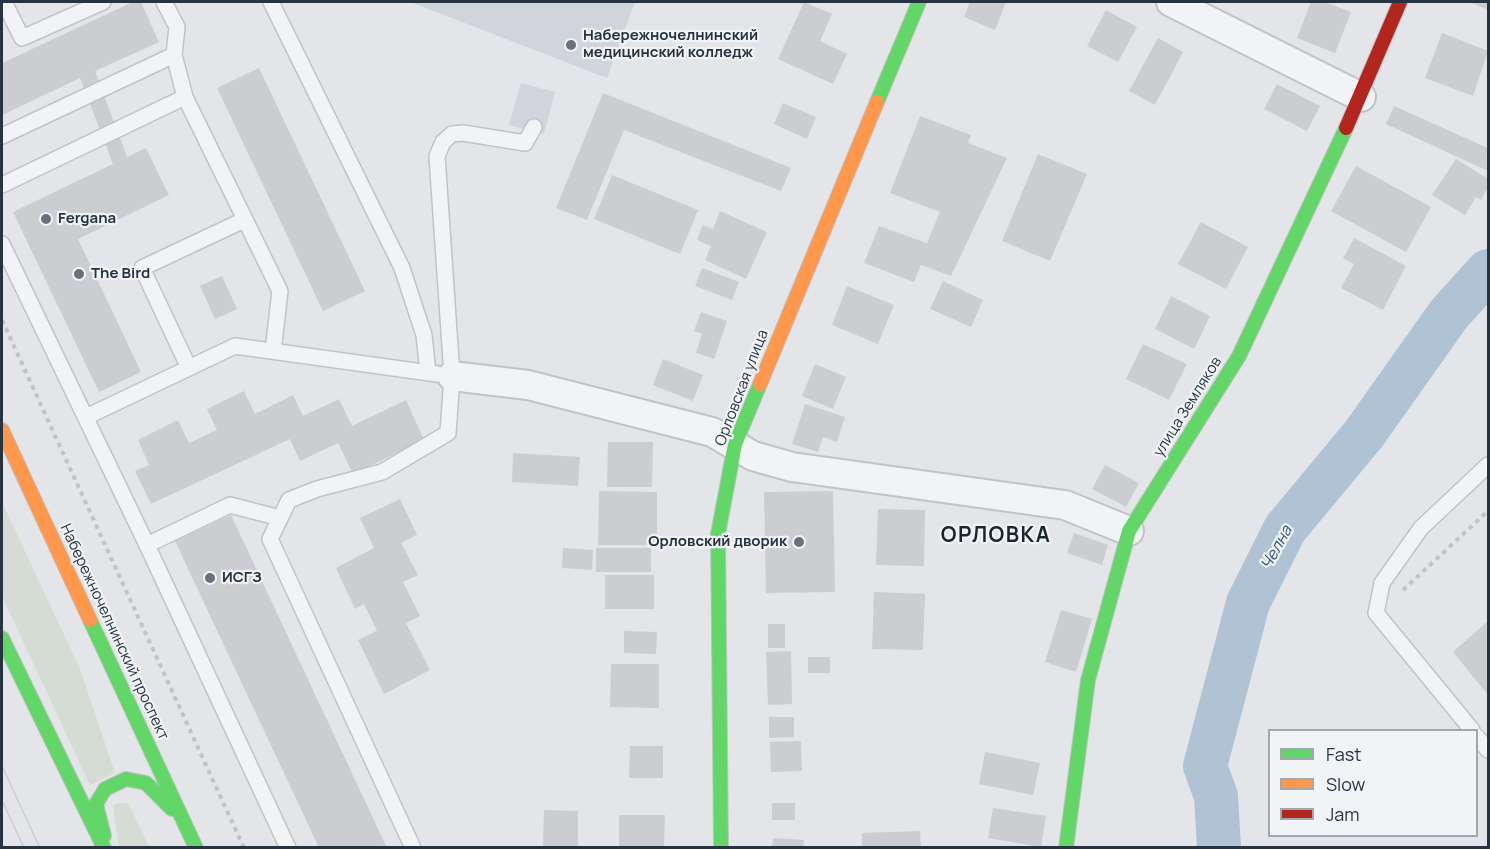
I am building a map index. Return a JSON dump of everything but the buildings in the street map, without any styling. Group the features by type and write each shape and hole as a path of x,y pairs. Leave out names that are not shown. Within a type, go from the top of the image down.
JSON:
{"street":[{"name":"Орловская улица","path":"721,848 718,534 735,444 919,2"},
{"path":"1171,2 1361,96"},
{"name":"улица Земляков","path":"1066,848 1088,680 1129,531 1239,356 1361,96 1400,2"},
{"path":"440,375 528,385 712,432 753,456 792,467 1065,505 1129,531"},
{"name":"Набережночелнинский проспект","path":"2,430 196,848"},
{"path":"2,638 105,848"},
{"path":"105,848 96,804 105,789 126,778 147,783 184,822"}],"lane":[{"path":"4,2 22,38 103,2"},
{"path":"164,2 177,27 174,55 185,97 280,291 273,351"},
{"path":"271,2 402,268 440,375"},
{"path":"2,135 174,55"},
{"path":"2,185 185,97"},
{"path":"413,848 270,538 289,500 317,489 382,472 448,433 440,375 437,156 443,142 452,134 463,133 525,143 534,127"},
{"path":"189,368 142,268 244,220"},
{"path":"2,244 147,545 288,848"},
{"path":"86,417 236,346 440,375"},
{"path":"1471,729 1376,614 1382,583 1421,528 1488,465"},
{"path":"147,545 230,506 280,518"},
{"path":"1478,738 1488,750"}],"path":[{"path":"2,320 244,848"},
{"path":"1376,614 1488,511"}],"shaded area":[{"name":"Набережночелнинский медицинский колледж","path":"410,2 635,2 607,78"},
{"path":"521,83 555,92 544,134 509,125"},
{"path":"2,502 80,669 115,773 90,785 2,596"},
{"path":"127,803 149,847 119,847 113,805"}],"waterway":[{"name":"Челна","path":"1219,848 1216,796 1205,766 1248,603 1285,529 1364,434 1449,314 1488,271"}],"tram line":[{"path":"2,766 40,848"},
{"path":"2,800 24,848"}],"traffic: fast":[{"path":"877,102 919,2"},
{"path":"1066,848 1088,680 1129,531 1239,356 1346,128"},
{"path":"721,848 718,534 735,444 760,384"},
{"path":"90,620 196,848"},
{"path":"2,638 104,848"},
{"path":"104,836 96,804 105,789 126,779 146,783 172,809"}],"traffic: slow":[{"path":"760,384 877,102"},
{"path":"2,430 90,620"}],"traffic: jam":[{"path":"1346,128 1400,2"}],"place":[{"name":"Набережночелнинский медицинский колледж","path":"571,45"},
{"name":"Fergana","path":"46,219"},
{"name":"The Bird","path":"79,274"},
{"name":"Орловский дворик","path":"799,542"},
{"name":"ИСГЗ","path":"210,578"}],"district":[{"name":"ОРЛОВКА","path":"996,536"}]}
